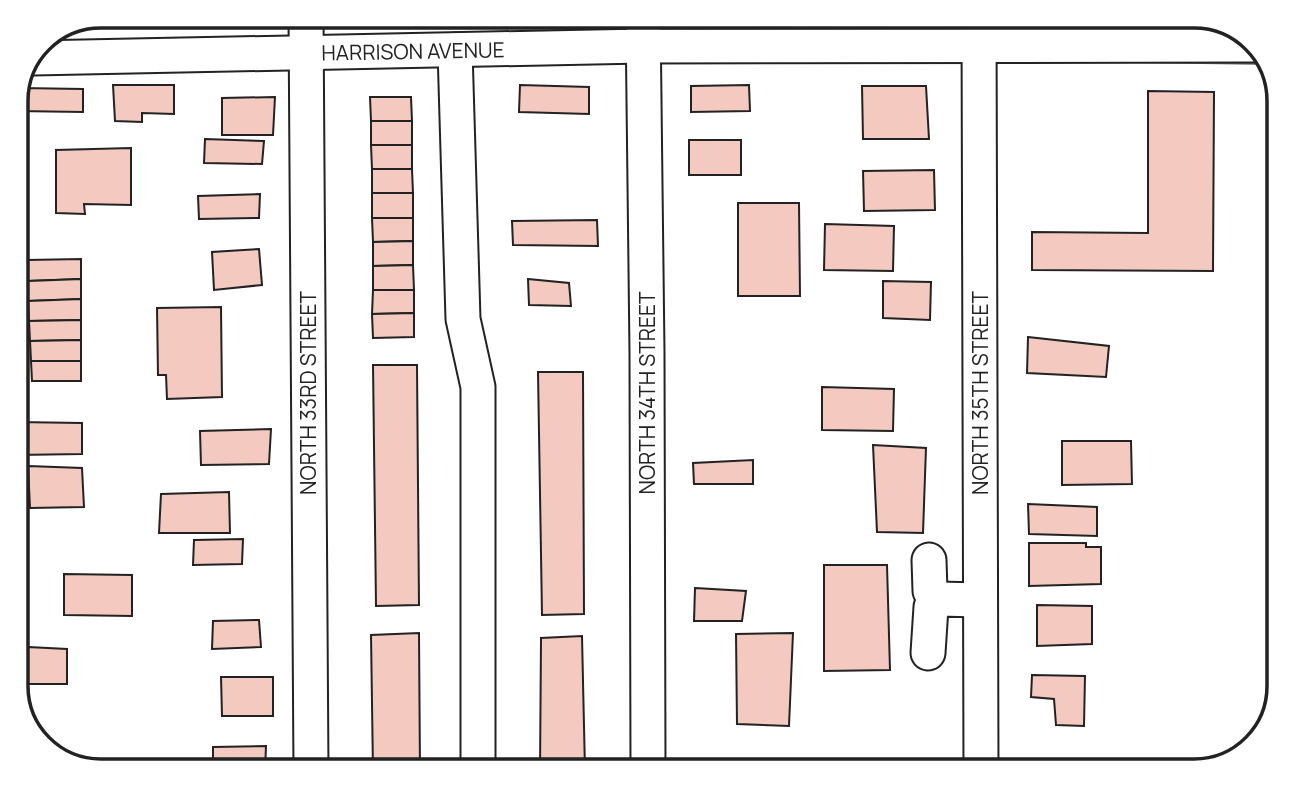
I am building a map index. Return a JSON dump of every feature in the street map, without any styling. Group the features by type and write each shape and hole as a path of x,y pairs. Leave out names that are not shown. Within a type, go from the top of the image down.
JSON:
{"street":[{"name":"NORTH 33RD STREET","path":"306,28 312,759"},
{"name":"HARRISON AVENUE","path":"42,58 455,50 643,31 979,30 1240,44"},
{"name":"NORTH 35TH STREET","path":"979,30 981,759"},
{"name":"NORTH 34TH STREET","path":"643,31 648,759"},
{"path":"455,50 463,319 478,387 478,759"},
{"path":"929,560 930,591 939,599 980,600"},
{"path":"928,653 931,607 939,599"}],"green space":[{"path":"990,28 1194,28 1213,30 1230,38 1246,49 1257,64 991,60"}],"building":[{"path":"113,85 174,85 174,114 142,113 142,122 115,121"},
{"path":"520,85 589,87 589,114 519,112"},
{"path":"749,85 750,111 691,112 691,86"},
{"path":"862,86 926,86 929,139 863,139"},
{"path":"29,88 83,89 83,112 28,111"},
{"path":"1148,91 1214,92 1213,271 1032,270 1032,232 1148,233"},
{"path":"275,97 273,135 222,135 222,98"},
{"path":"370,97 411,97 412,121 371,121"},
{"path":"371,121 412,121 412,145 371,145"},
{"path":"205,139 264,141 262,164 204,163"},
{"path":"689,140 741,140 741,175 689,175"},
{"path":"371,145 412,145 412,169 372,169"},
{"path":"131,148 131,205 84,204 85,214 56,213 56,150"},
{"path":"372,169 412,169 413,193 372,193"},
{"path":"934,170 935,210 864,211 863,171"},
{"path":"372,193 413,193 413,218 372,218"},
{"path":"260,194 259,218 199,219 198,196"},
{"path":"738,203 799,203 800,296 738,296"},
{"path":"372,218 413,218 413,241 373,242"},
{"path":"597,220 598,246 513,245 512,221"},
{"path":"825,224 894,226 893,271 824,270"},
{"path":"413,241 413,265 373,266 373,242"},
{"path":"259,249 262,285 214,290 212,252"},
{"path":"81,259 81,279 28,281 28,260"},
{"path":"413,265 414,290 373,290 373,266"},
{"path":"81,279 81,299 28,301 28,281"},
{"path":"528,279 569,283 571,306 529,305"},
{"path":"883,281 931,282 930,320 883,318"},
{"path":"373,290 414,290 414,313 372,314"},
{"path":"81,299 81,320 29,321 28,301"},
{"path":"221,307 222,397 167,399 166,375 158,375 157,308"},
{"path":"414,313 414,337 373,338 372,314"},
{"path":"81,320 81,340 30,341 29,321"},
{"path":"1028,337 1109,346 1106,377 1027,373"},
{"path":"81,340 81,361 31,361 30,341"},
{"path":"31,361 81,361 81,381 32,381"},
{"path":"373,365 417,365 419,605 376,606"},
{"path":"538,372 583,372 584,614 542,615"},
{"path":"822,387 894,389 893,431 822,430"},
{"path":"28,422 82,423 82,454 28,455"},
{"path":"271,429 269,464 201,465 200,431"},
{"path":"1062,441 1131,441 1132,484 1062,485"},
{"path":"873,445 926,448 923,533 877,532"},
{"path":"753,460 753,484 694,484 693,463"},
{"path":"28,466 82,468 84,507 30,508"},
{"path":"229,492 230,533 159,533 161,494"},
{"path":"1028,504 1097,507 1097,536 1029,534"},
{"path":"243,539 242,564 193,565 194,540"},
{"path":"1029,543 1086,543 1086,547 1101,547 1101,584 1029,586"},
{"path":"824,565 887,565 890,670 824,671"},
{"path":"64,574 132,575 132,616 64,615"},
{"path":"695,588 746,591 742,621 694,621"},
{"path":"1037,605 1092,606 1092,644 1037,646"},
{"path":"259,620 261,647 212,649 213,621"},
{"path":"419,633 420,759 373,759 371,635"},
{"path":"793,633 789,726 737,724 736,634"},
{"path":"582,636 585,759 540,759 541,638"},
{"path":"28,647 67,649 67,684 28,684"},
{"path":"1032,675 1085,676 1084,726 1056,725 1054,699 1031,697"},
{"path":"221,677 273,677 273,716 222,716"},
{"path":"266,746 265,759 213,759 213,747"}]}
